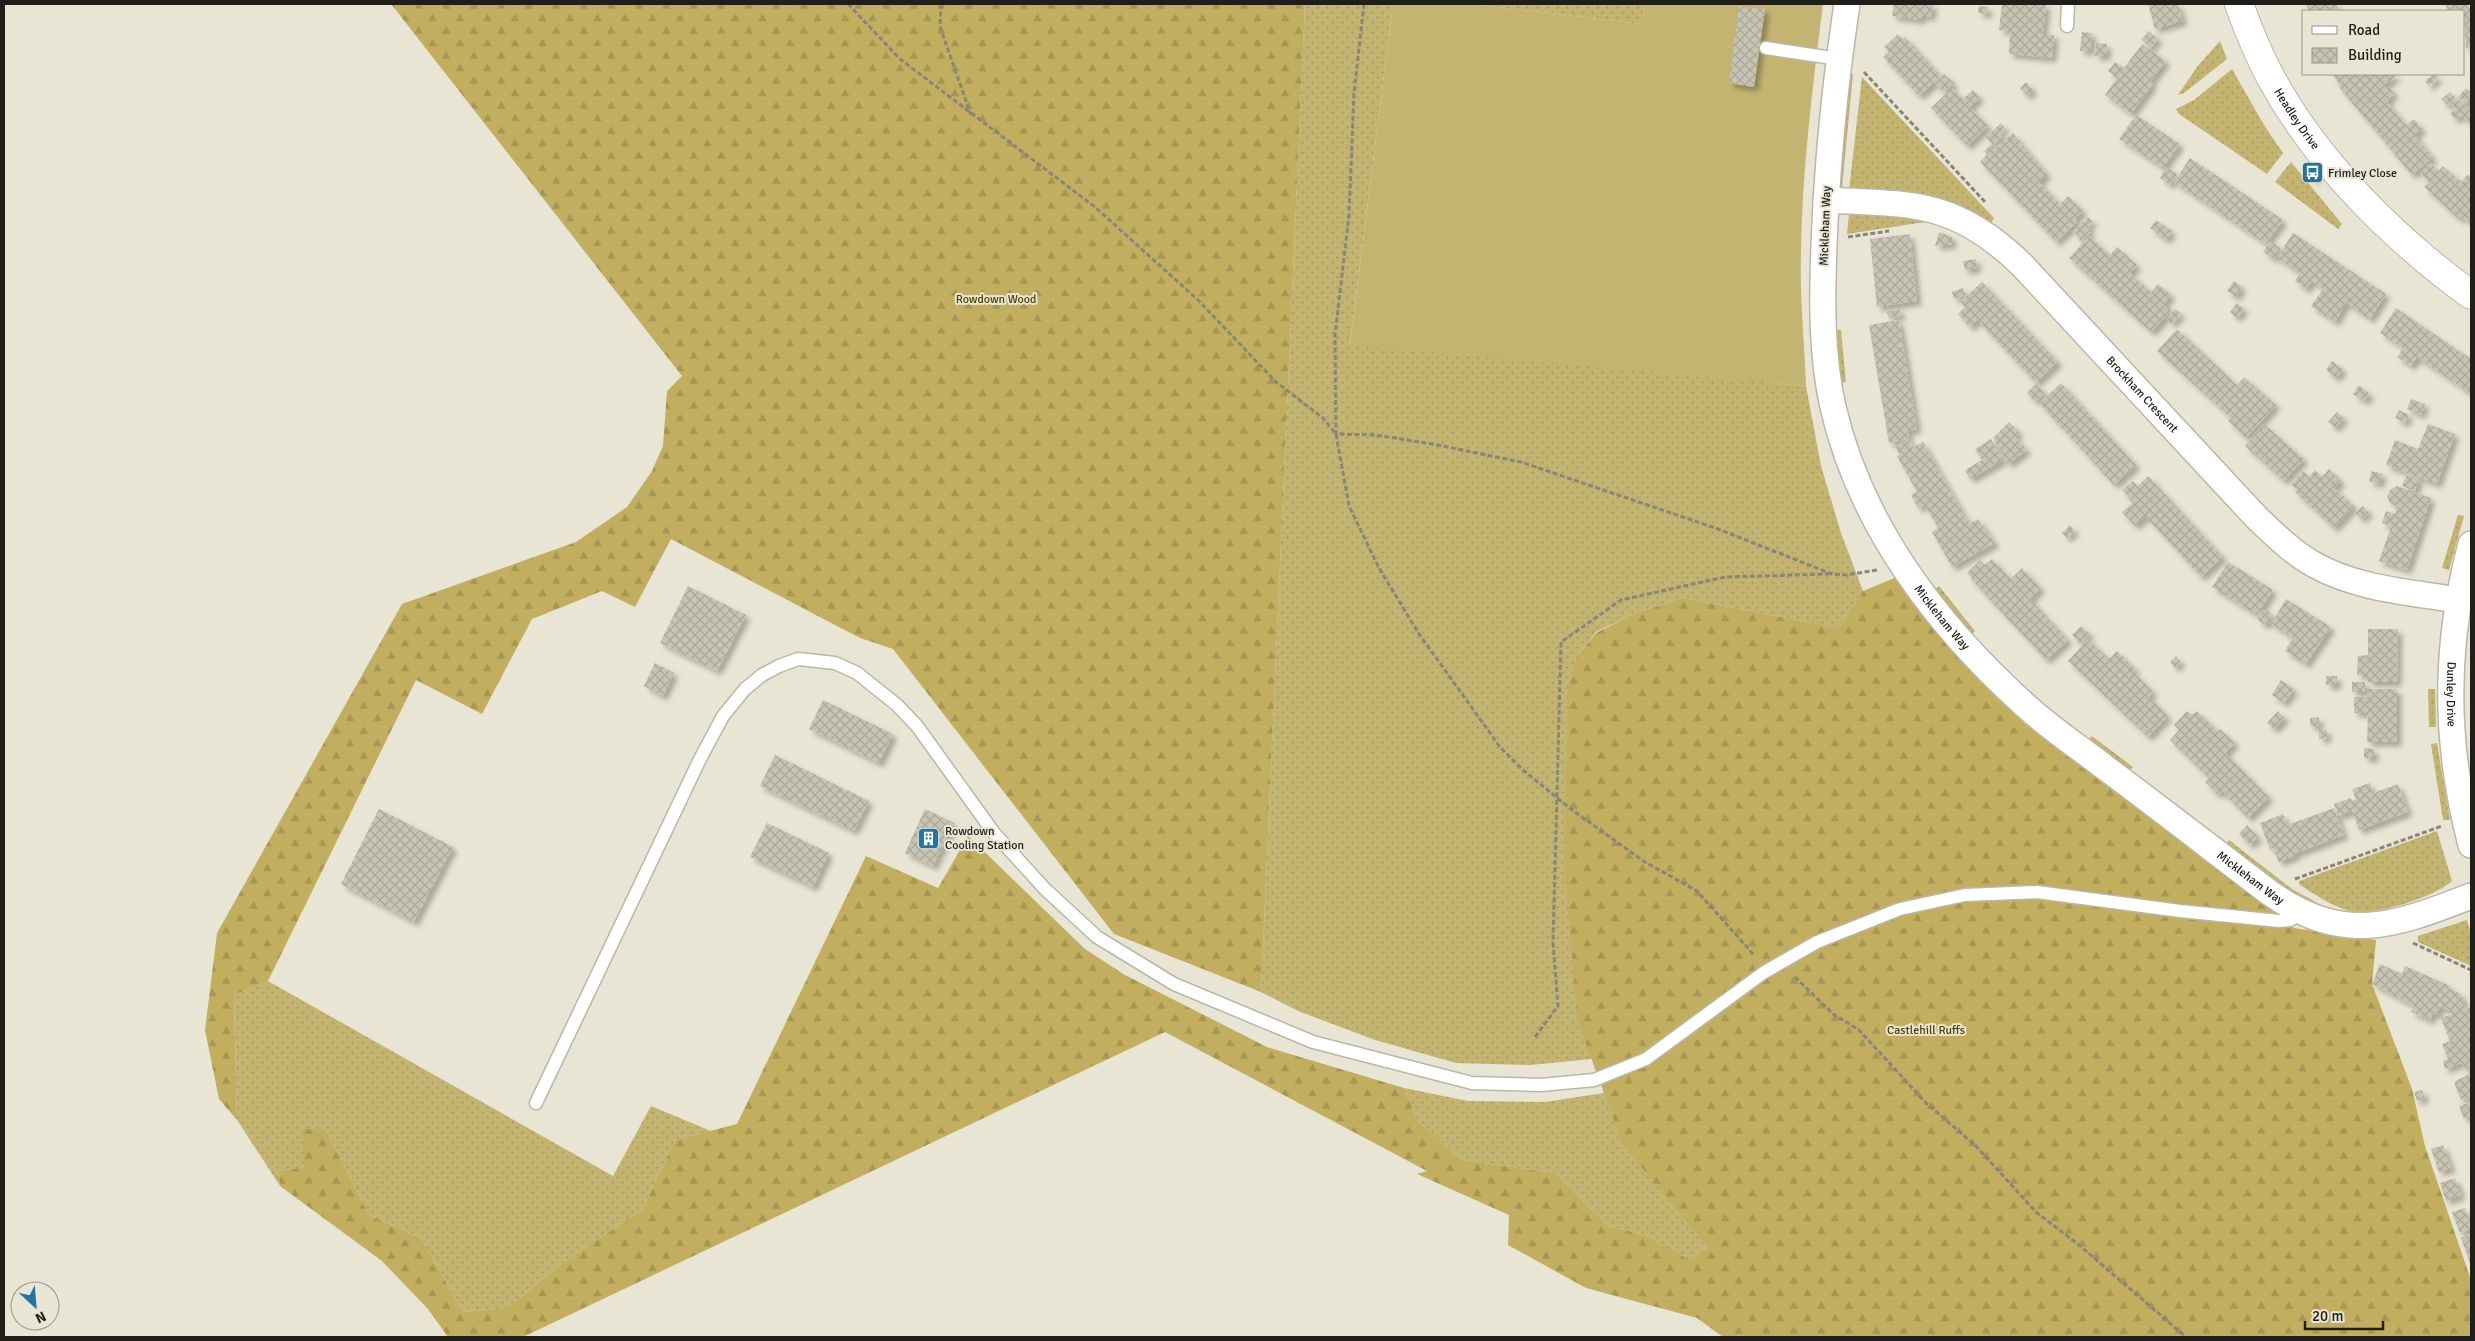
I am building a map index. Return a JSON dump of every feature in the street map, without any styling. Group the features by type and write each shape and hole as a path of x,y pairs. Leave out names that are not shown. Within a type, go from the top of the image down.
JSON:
{"street":[{"name":"Mickleham Way","path":"1847,4 1831,122 1826,200 1824,326 1833,405 1844,447 1856,479 1902,565 1961,642 2028,708 2270,893 2302,913 2323,920 2353,925 2392,924 2471,896"},
{"name":"Headley Drive","path":"2240,4 2270,77 2318,149 2372,210 2427,261 2471,296"},
{"name":"Brockham Crescent","path":"1826,200 1895,203 1932,208 1964,221 1990,237 2035,278 2257,518 2287,546 2313,564 2357,582 2457,600"},
{"name":"Dunley Drive","path":"2471,544 2457,600 2452,644 2450,697 2455,767 2471,845"}],"lane":[{"path":"2067,26 2068,4"},
{"path":"1766,48 1839,59"},
{"path":"536,1103 696,768 723,716 745,689 762,675 778,666 798,659 836,663 857,673 897,705 917,726 994,833 1044,888 1096,937 1174,984 1313,1042 1472,1083 1541,1084 1594,1080 1646,1059 1773,967 1817,942 1900,909 1965,895 2037,892 2180,911 2279,921 2290,920 2302,913"}],"path":[{"path":"848,4 900,60 1095,207 1198,300 1276,382 1323,418 1336,434 1376,436 1438,445 1521,462 1718,529 1832,574"},
{"path":"941,4 940,27 971,115"},
{"path":"1364,4 1354,93 1350,215 1335,335 1336,434 1349,506 1379,568 1409,618 1500,746 1522,769 1558,799 1645,862 1697,891 1763,964 1786,969 1833,1014 1859,1030 1926,1103 1976,1146 2036,1212 2079,1245 2186,1337"},
{"path":"1839,59 1869,77 1998,216 1999,222 1990,237"},
{"path":"1535,1037 1558,1006 1553,943 1561,642 1621,600 1725,577 1846,575 1902,565"},
{"path":"2270,893 2296,878 2464,818"},
{"path":"2392,924 2413,943 2471,970"}],"shaded area":[{"path":"1305,4 1393,4 1350,344 1806,386 1821,466 1841,533 1863,591 1839,628 1683,598 1635,613 1596,632 1577,656 1583,1018 1592,1059 1530,1065 1456,1063 1375,1040 1298,1011 1261,992"},
{"path":"1393,4 1472,4 1642,24 1645,4 1823,4 1810,111 1802,219 1801,291 1806,386 1350,345"},
{"path":"1472,4 1645,4 1642,24"},
{"path":"2220,41 2227,59 2184,93 2178,95 2197,67"},
{"path":"2232,69 2264,125 2283,153 2267,174 2179,114 2176,109 2194,100"},
{"path":"1848,73 1853,74 1842,188 1838,183"},
{"path":"1862,77 1994,218 1991,223 1849,190"},
{"path":"2291,162 2342,224 2338,229 2275,182"},
{"path":"1887,212 1932,221 1847,234 1849,214"},
{"path":"1834,330 1841,330 1846,382 1839,383"},
{"path":"2458,515 2464,516 2449,570 2442,568"},
{"path":"1939,586 1975,631 1970,635 1935,590"},
{"path":"2428,689 2435,689 2436,727 2429,727"},
{"path":"2092,736 2133,767 2129,772 2088,740"},
{"path":"2437,743 2450,820 2443,820 2431,744"},
{"path":"2437,831 2452,881 2417,900 2386,909 2357,912 2334,905 2299,884 2299,881"},
{"path":"2229,840 2292,889 2330,910 2291,894 2226,844"},
{"path":"2467,920 2471,934 2471,966 2418,942 2418,936"},
{"path":"268,981 613,1176 651,1106 711,1131 675,1140 642,1210 568,1259 507,1308 463,1312 421,1238 369,1215 326,1130 304,1167 278,1171 280,1186 237,1120 234,995"},
{"path":"1404,1088 1468,1101 1545,1102 1604,1093 1623,1143 1708,1249 1689,1261 1645,1235 1608,1226 1555,1173 1462,1160 1417,1120"}],"green space":[{"name":"Rowdown Wood","path":"391,4 1305,4 1261,992 1114,934 893,649 860,638 671,539 635,607 602,591 532,619 482,714 416,680 268,981 234,995 237,1120 219,1099 205,1030 217,933 402,604 576,542 627,507 652,471 663,446 667,391 682,376"},
{"name":"Castlehill Ruffs","path":"1897,577 2274,907 2294,928 2376,940 2372,984 2412,1089 2425,1146 2471,1280 2471,1337 1723,1337 1697,1318 1586,1288 1508,1245 1509,1215 1417,1174 1427,1171 1165,1032 523,1337 448,1337 428,1309 382,1261 280,1186 278,1171 304,1167 302,1129 326,1130 369,1215 421,1238 463,1312 507,1308 568,1259 642,1210 675,1140 737,1124 866,856 938,888 968,836 1085,949 1125,975 1267,1047 1404,1088 1417,1120 1462,1160 1555,1173 1608,1226 1645,1235 1689,1260 1708,1249 1622,1143 1577,1019 1564,859 1568,688 1577,656 1596,633 1635,613 1683,598 1839,628 1863,591"}],"building":[{"path":"1894,4 1933,4 1931,17 1922,15 1921,20 1892,16"},
{"path":"2002,4 2046,4 2043,34 2054,35 2052,58 2009,54 2010,31 1999,30"},
{"path":"2148,4 2178,4 2183,21 2155,29"},
{"path":"2306,4 2336,4 2339,10 2309,10"},
{"path":"2445,4 2466,4 2470,8 2471,6 2471,44 2466,50 2465,10 2448,10"},
{"path":"1739,6 1765,9 1754,87 1729,83"},
{"path":"1979,6 1988,7 1987,14 1978,13"},
{"path":"2149,31 2158,39 2151,48 2141,40"},
{"path":"2082,32 2092,33 2090,51 2080,51"},
{"path":"1898,34 1903,39 1905,37 1941,76 1919,96 1883,57 1889,52 1884,47"},
{"path":"2096,43 2107,44 2106,56 2095,56"},
{"path":"2142,44 2166,61 2150,82 2153,84 2131,114 2105,95 2117,78 2108,71 2115,62 2124,68"},
{"path":"1944,74 1954,83 1944,92 1935,83"},
{"path":"2394,75 2396,77 2382,87 2389,87 2394,93 2387,102 2406,125 2414,119 2422,129 2415,135 2433,158 2412,175 2339,87 2340,85 2333,76"},
{"path":"2433,75 2438,78 2429,86 2425,81"},
{"path":"2026,82 2033,90 2027,96 2020,88"},
{"path":"1952,88 1963,99 1973,90 1980,97 1970,107 1988,126 1967,146 1931,108"},
{"path":"2466,88 2471,92 2471,97 2466,104 2458,97"},
{"path":"2450,92 2456,98 2447,106 2441,99"},
{"path":"2457,98 2471,111 2471,124 2461,115 2456,120 2450,114 2455,108 2451,105"},
{"path":"2136,115 2180,144 2163,168 2119,139"},
{"path":"2001,123 2005,128 1999,133 2003,137 1994,145 1996,147 2013,133 2047,174 2039,182 2060,204 2068,196 2083,211 2075,219 2077,222 2056,242 1980,162 1987,154 1984,151 1992,144 1986,137"},
{"path":"2190,158 2283,220 2266,244 2174,182"},
{"path":"2430,163 2439,171 2443,166 2461,182 2468,174 2471,177 2471,217 2467,222 2461,216 2459,219 2424,187 2429,182 2420,173"},
{"path":"2310,166 2318,176 2313,180 2305,170"},
{"path":"2166,167 2177,174 2170,185 2160,178"},
{"path":"2088,217 2093,222 2087,227 2091,232 2081,241 2073,231"},
{"path":"2156,220 2172,231 2166,240 2150,228"},
{"path":"1939,232 1952,237 1952,244 1935,246"},
{"path":"2293,233 2386,294 2370,319 2346,303 2335,322 2311,306 2323,289 2312,281 2306,289 2295,281 2300,273 2277,258"},
{"path":"1910,234 1917,301 1877,307 1870,239"},
{"path":"2089,236 2110,255 2117,247 2137,265 2130,273 2151,292 2158,284 2171,295 2164,304 2171,311 2151,332 2069,258"},
{"path":"2270,241 2281,248 2274,259 2263,252"},
{"path":"1976,259 1977,268 1965,270 1963,261"},
{"path":"2234,281 2242,287 2236,297 2227,291"},
{"path":"1982,282 2058,362 2036,383 1977,320 1970,327 1958,314 1965,307 1960,302"},
{"path":"1963,288 1966,295 1954,299 1952,292"},
{"path":"2237,303 2244,309 2237,318 2230,312"},
{"path":"1899,308 1901,315 1889,319 1887,312"},
{"path":"2396,308 2471,359 2471,394 2417,357 2411,366 2397,357 2403,348 2380,333"},
{"path":"2175,309 2181,313 2172,324 2167,319"},
{"path":"1899,320 1917,429 1908,431 1909,439 1889,443 1869,325"},
{"path":"2177,329 2237,385 2244,377 2276,405 2246,438 2228,421 2231,418 2157,351"},
{"path":"2332,361 2343,369 2336,378 2326,370"},
{"path":"2061,383 2136,465 2114,485 2039,403"},
{"path":"2036,384 2045,393 2035,402 2027,393"},
{"path":"2359,385 2370,394 2364,401 2353,394"},
{"path":"2411,399 2425,404 2421,415 2407,409"},
{"path":"2399,410 2409,415 2405,423 2395,418"},
{"path":"2337,412 2344,418 2335,428 2328,422"},
{"path":"2009,422 2019,432 2015,437 2027,450 2008,464 1993,438"},
{"path":"2264,424 2304,459 2284,481 2245,446"},
{"path":"2428,424 2455,434 2437,484 2386,465 2395,440 2418,449"},
{"path":"1909,439 1913,447 1923,442 1969,524 1978,519 1995,543 1952,567 1932,532 1938,528 1925,505 1918,508 1911,495 1917,492 1897,456 1900,455 1895,447"},
{"path":"1991,439 2003,460 1970,479 1965,470 1982,460 1975,449"},
{"path":"2329,469 2341,481 2334,488 2354,506 2334,528 2295,492 2297,490 2291,485 2303,471 2310,476 2315,470 2322,477"},
{"path":"2372,471 2383,474 2379,484 2369,481"},
{"path":"2407,474 2419,479 2415,491 2402,486"},
{"path":"2148,476 2223,557 2201,577 2145,516 2135,526 2122,512 2133,503 2122,490 2133,481 2138,486"},
{"path":"2397,486 2431,498 2407,570 2379,561 2391,527 2382,523 2386,511 2395,514 2398,506 2391,504 2387,497 2390,490"},
{"path":"2363,506 2369,512 2361,519 2355,513"},
{"path":"2070,525 2075,531 2067,538 2062,533"},
{"path":"1992,559 2011,579 2022,568 2041,588 2030,599 2068,640 2046,660 1967,573 1980,560 1985,565"},
{"path":"2228,562 2273,590 2257,615 2212,587"},
{"path":"688,586 746,615 717,671 660,643"},
{"path":"2286,599 2331,627 2306,664 2285,651 2293,638 2271,624"},
{"path":"2265,610 2270,612 2272,617 2270,622 2265,624 2260,622 2258,617 2260,612"},
{"path":"2081,626 2090,634 2081,644 2072,635"},
{"path":"2368,629 2398,629 2397,682 2368,682 2368,675 2357,675 2358,656 2368,655"},
{"path":"2088,639 2109,659 2117,651 2136,670 2129,678 2131,680 2136,674 2153,692 2149,697 2168,716 2148,737 2068,661"},
{"path":"2176,656 2181,662 2175,668 2170,662"},
{"path":"655,663 674,673 663,696 644,686"},
{"path":"2326,676 2337,676 2337,685 2326,685"},
{"path":"2281,680 2294,689 2284,703 2272,695"},
{"path":"2352,682 2365,682 2365,692 2352,692"},
{"path":"2368,689 2397,689 2397,742 2367,742 2368,713 2354,713 2354,697 2368,697"},
{"path":"823,700 893,734 879,763 809,729"},
{"path":"2187,711 2192,715 2197,711 2218,732 2220,729 2235,743 2225,753 2269,797 2248,818 2222,791 2218,795 2205,782 2209,778 2170,740 2179,730 2174,725"},
{"path":"2278,711 2285,718 2274,729 2267,723"},
{"path":"2319,717 2319,726 2310,726 2310,718"},
{"path":"2319,730 2327,730 2327,738 2319,739"},
{"path":"2364,748 2374,749 2374,758 2364,758"},
{"path":"775,755 869,801 854,831 760,786"},
{"path":"2370,783 2373,793 2398,784 2408,812 2359,830 2352,811 2338,816 2334,804 2351,798 2352,801 2356,799 2352,789"},
{"path":"2334,808 2344,835 2294,854 2295,856 2279,862 2273,848 2270,849 2260,823 2283,814 2287,825"},
{"path":"379,809 453,847 414,922 341,884"},
{"name":"Rowdown Cooling Station","path":"925,809 954,823 933,866 905,853"},
{"path":"767,823 829,853 813,887 750,857"},
{"path":"2247,825 2258,837 2250,845 2239,834"},
{"path":"2380,964 2402,974 2405,966 2450,986 2448,988 2461,994 2466,1009 2471,1007 2471,1068 2465,1070 2462,1063 2445,1069 2443,1061 2448,1059 2442,1044 2450,1041 2441,1018 2452,1014 2451,1011 2440,1007 2437,1015 2433,1013 2430,1020 2411,1012 2414,1006 2372,984"},
{"path":"2471,1073 2471,1116 2464,1119 2459,1106 2469,1103 2467,1098 2461,1100 2454,1082"},
{"path":"2422,1090 2425,1098 2417,1101 2414,1092"},
{"path":"2443,1145 2451,1168 2439,1172 2431,1149"},
{"path":"2455,1178 2461,1195 2446,1201 2440,1183"},
{"path":"2465,1208 2471,1229 2460,1233 2452,1212"},
{"path":"2471,1234 2471,1266 2461,1238"}],"place":[{"name":"Frimley Close","path":"2312,173"},
{"name":"Rowdown Cooling Station","path":"929,838"}]}
